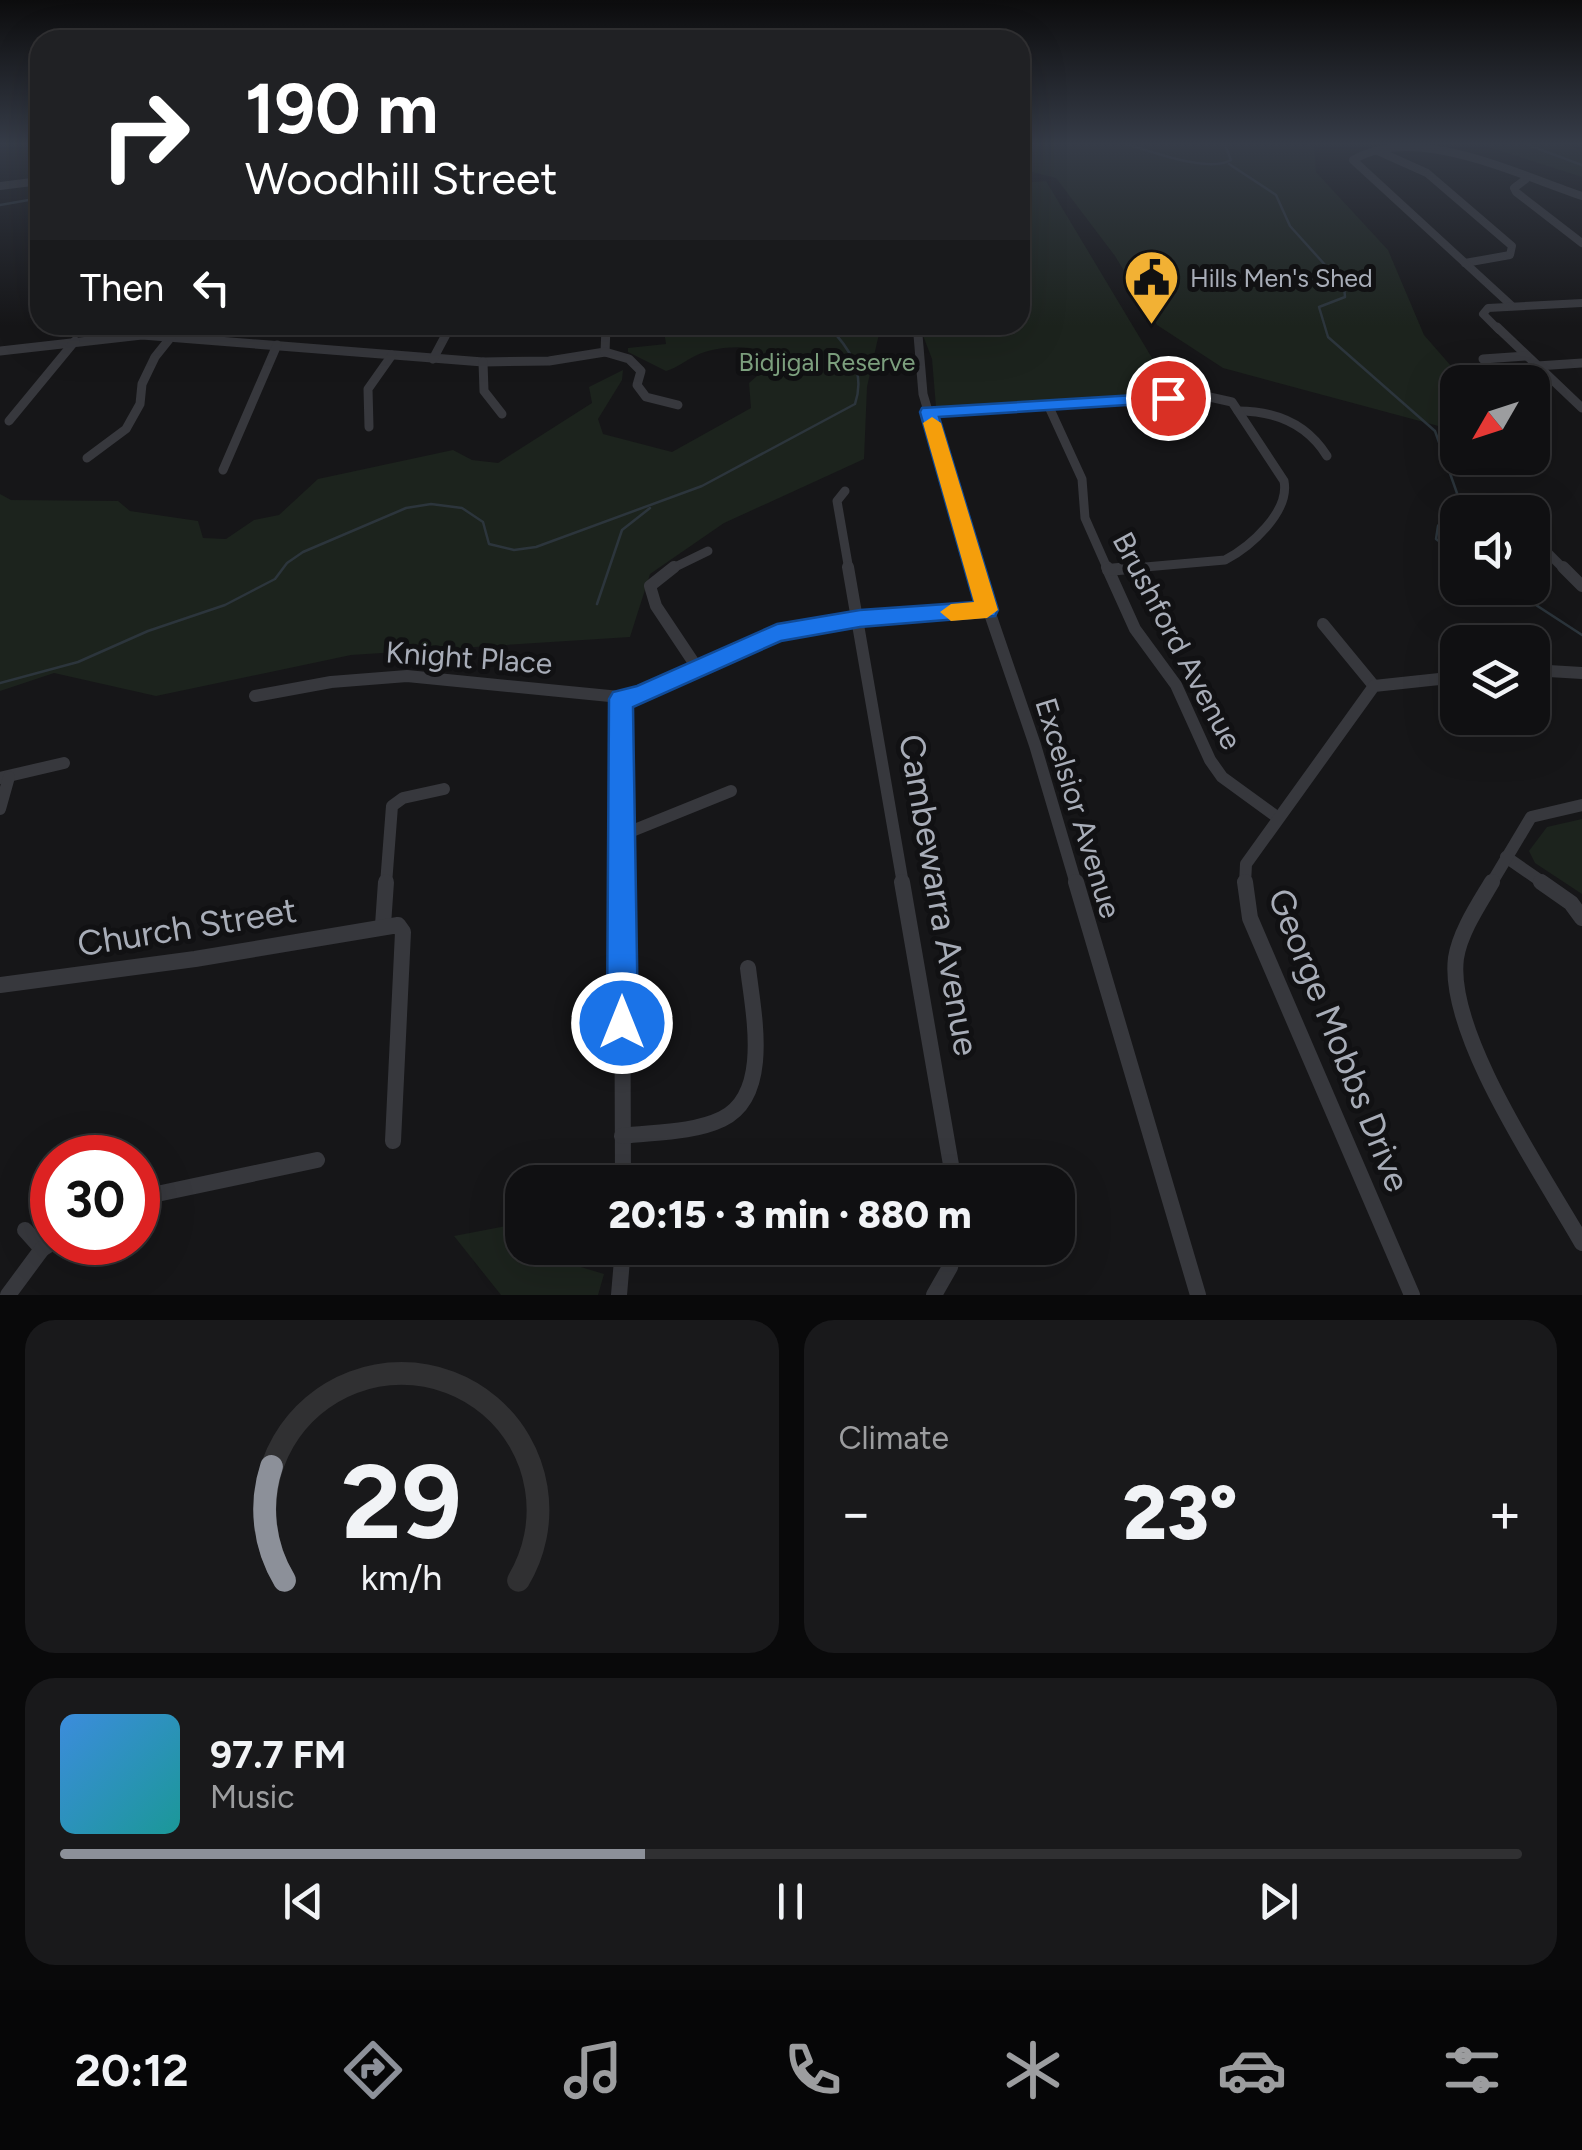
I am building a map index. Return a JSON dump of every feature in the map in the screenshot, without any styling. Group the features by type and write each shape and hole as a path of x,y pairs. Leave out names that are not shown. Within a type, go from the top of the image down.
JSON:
{"street":[{"path":"1400,205 1512,306"},
{"path":"1465,205 1512,246 1510,255 1465,263"},
{"path":"1534,205 1582,242"},
{"path":"1535,365 1483,314 1488,308 1582,303"},
{"path":"0,351 124,335 483,362 549,361 606,352 637,364 641,371 637,385 646,397 678,405"},
{"path":"433,359 446,335"},
{"path":"606,335 606,352"},
{"name":"Excelsior Avenue","path":"918,335 929,412 987,610 1035,745 1198,1295"},
{"path":"87,458 130,424 140,404 142,384 169,337"},
{"path":"9,421 75,341"},
{"path":"223,470 277,345"},
{"path":"369,427 368,389 392,355"},
{"path":"1483,359 1527,356"},
{"path":"483,362 479,375 484,392 502,414"},
{"path":"1550,365 1582,363"},
{"path":"1550,379 1582,408"},
{"path":"929,412 1214,396 1232,402 1284,481 1282,506 1240,552 1225,560 1108,570"},
{"name":"Brushford Avenue","path":"1049,407 1082,479 1085,518 1136,629 1176,685 1210,760 1238,790 1277,817"},
{"path":"1238,411 1263,412 1294,423 1317,439 1327,456"},
{"path":"106,446 120,452"},
{"name":"Cambewarra Avenue","path":"844,490 837,501 951,1165"},
{"path":"698,669 656,606 650,586 664,572 708,551"},
{"path":"1550,555 1582,586"},
{"path":"623,1165 621,699 640,696 777,633 860,619 987,610"},
{"path":"1323,624 1374,686 1440,679"},
{"path":"1550,671 1582,673"},
{"name":"Knight Place","path":"255,696 330,682 407,676 569,689 621,699"},
{"name":"George Mobbs Drive","path":"1374,686 1246,864 1245,888 1250,918 1412,1295"},
{"path":"0,809 5,778 64,763"},
{"path":"393,1141 403,932 398,925 383,925 392,806 402,798 444,789"},
{"path":"622,835 732,791"},
{"path":"1582,805 1530,817 1456,955 1455,994 1469,1038 1582,1242"},
{"path":"1506,857 1571,902 1582,918"},
{"name":"Church Street","path":"0,985 195,959 383,925"},
{"path":"622,1136 719,1120 743,1101 753,1078 748,968"},
{"path":"160,1193 317,1160"},
{"path":"25,1230 30,1233"},
{"path":"8,1295 32,1265"},
{"path":"618,1295 621,1265"},
{"path":"934,1295 950,1265"}],"green space":[{"path":"1030,205 1061,205 1173,393 936,407 932,359 923,335 1030,335"},
{"path":"1077,205 1347,205 1388,250 1424,335 1450,365 1440,365 1440,426 1223,368 1157,325 1115,256"},
{"name":"Bidjigal Reserve","path":"665,335 879,335 867,387 864,459 724,523 650,574 630,637 351,655 156,696 54,673 0,691 0,494 11,500 118,501 130,511 198,521 203,538 226,539 254,520 279,515 318,479 453,450 472,460 498,463 592,403 589,387 623,370 622,380 598,419 603,434 672,452 751,408 749,383 766,368 752,363 760,350 753,348 710,351 666,371 628,352 628,348 666,344"},
{"path":"1582,819 1582,894 1535,863 1529,851 1547,827"},
{"path":"505,1226 505,1265 574,1265 604,1274 598,1295 501,1295 454,1236"}],"waterway":[{"path":"1281,205 1290,226 1344,286 1345,297 1319,307 1328,337 1435,431 1458,495"},
{"path":"0,683 78,662 148,631 225,605 275,579 287,563 303,552 406,508 431,504 462,508 483,522 489,544 514,550 536,547 702,486 855,404 857,371 836,335"},
{"path":"597,604 622,530 650,508"},
{"path":"1440,523 1436,539 1440,542"},
{"path":"1536,605 1582,635"}],"slow traffic":[{"path":"932,423 987,610 951,612"}],"place":[{"name":"Hills Men's Shed","path":"1151,327"}],"route":[{"path":"622,1023 621,699 640,696 777,633 860,619 987,610 929,412 1168,398"}]}
